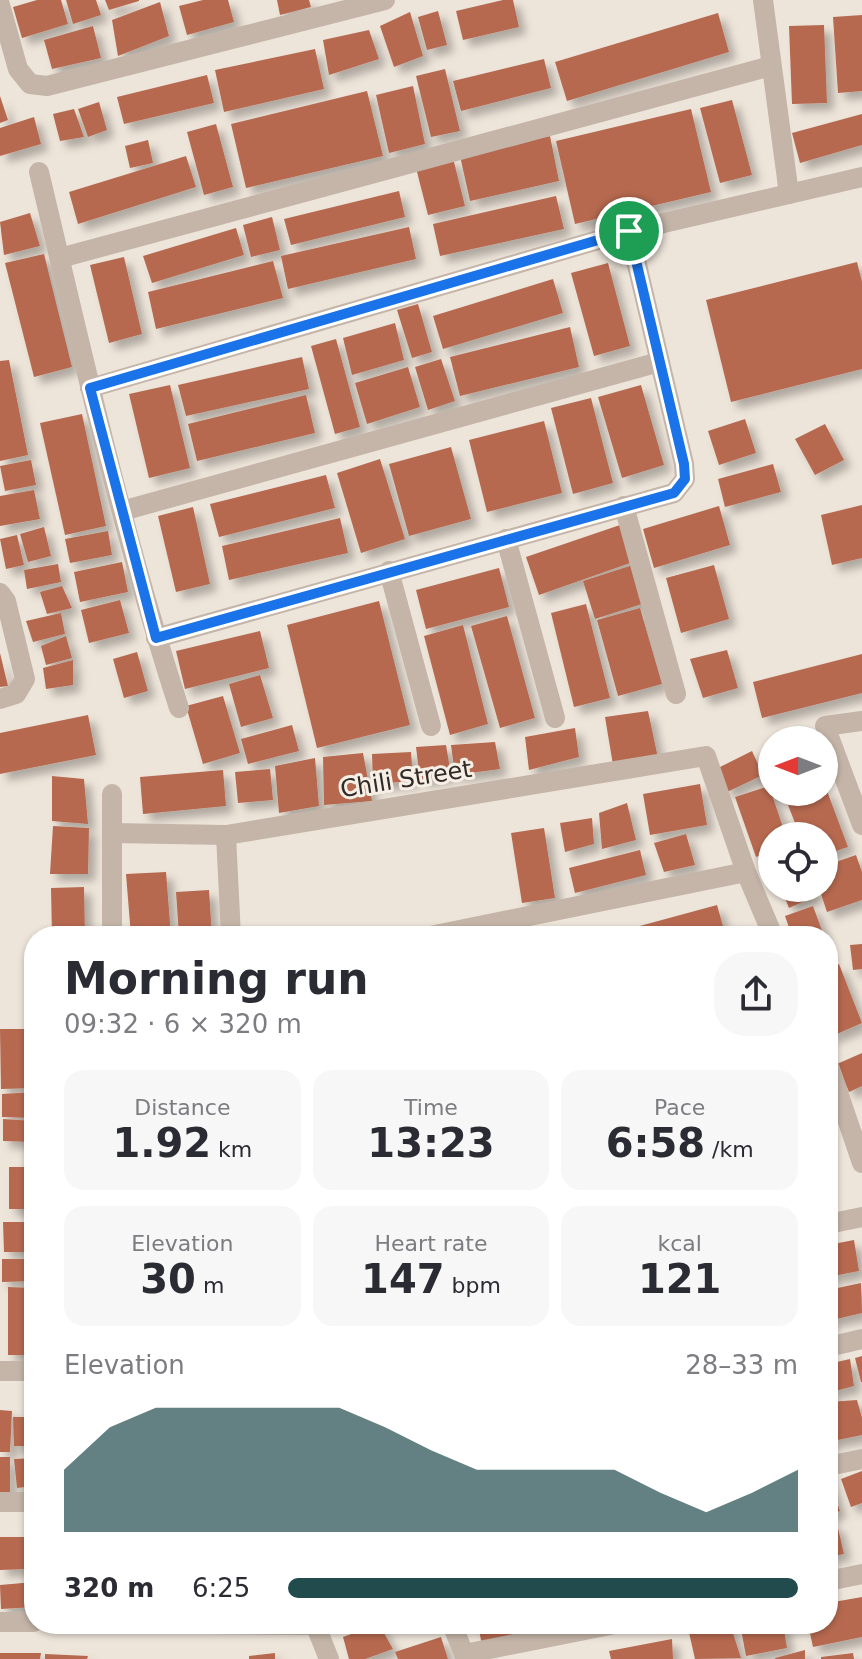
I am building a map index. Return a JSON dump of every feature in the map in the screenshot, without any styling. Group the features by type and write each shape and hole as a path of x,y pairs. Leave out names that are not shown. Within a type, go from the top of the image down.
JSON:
{"street":[{"path":"0,5 18,69 30,84 47,86 385,0"},
{"path":"763,0 789,194"},
{"path":"60,258 771,66"},
{"path":"39,172 122,511 156,638 179,708"},
{"path":"90,388 629,231 862,177"},
{"path":"156,638 674,493 685,479 684,464 629,231"},
{"path":"122,511 659,362"},
{"path":"624,506 676,694"},
{"path":"506,539 555,718"},
{"path":"389,571 431,726"},
{"path":"0,593 6,601 25,679 16,694 0,699"},
{"path":"862,721 825,726 862,825"},
{"name":"Chili Street","path":"112,833 226,835 706,756 746,872"},
{"path":"112,794 112,926"},
{"path":"226,835 231,926"},
{"path":"479,926 746,872 769,926"},
{"path":"838,1111 862,1163"},
{"path":"838,1222 862,1217"},
{"path":"838,1345 862,1339"},
{"path":"0,1371 24,1371"},
{"path":"838,1464 862,1459"},
{"path":"0,1502 24,1502"},
{"path":"838,1579 862,1574"},
{"path":"0,1622 24,1622"},
{"path":"320,1634 329,1659"},
{"path":"456,1634 465,1657 570,1634"}],"building":[{"path":"37,0 61,0 68,24 22,38 13,7"},
{"path":"66,0 96,0 101,15 73,24"},
{"path":"105,0 139,0 139,1 109,10"},
{"path":"203,0 228,0 234,22 187,35 179,6"},
{"path":"277,0 309,0 311,7 280,15"},
{"path":"513,0 519,27 463,40 456,11"},
{"path":"160,2 169,36 118,56 112,20"},
{"path":"438,11 447,45 427,50 418,17"},
{"path":"410,12 423,56 394,67 380,26"},
{"path":"718,13 729,52 567,101 555,62"},
{"path":"862,15 862,91 838,93 833,17"},
{"path":"824,25 827,103 792,104 789,26"},
{"path":"93,26 101,58 52,69 44,40"},
{"path":"369,30 379,59 329,75 323,40"},
{"path":"315,49 324,89 224,112 215,70"},
{"path":"544,59 551,88 461,111 453,81"},
{"path":"445,69 460,131 431,137 416,76"},
{"path":"207,75 214,103 124,124 117,97"},
{"path":"413,86 425,144 389,153 376,95"},
{"path":"367,91 383,156 246,188 231,124"},
{"path":"0,96 8,120 0,123"},
{"path":"732,100 752,175 720,183 700,108"},
{"path":"99,102 107,130 88,137 78,109"},
{"path":"74,109 84,137 60,141 53,114"},
{"path":"691,109 711,192 575,224 556,141"},
{"path":"862,114 862,145 800,163 792,133"},
{"path":"34,117 41,144 0,156 0,128"},
{"path":"216,124 233,187 204,195 187,132"},
{"path":"550,136 559,181 470,201 460,156"},
{"path":"148,140 153,163 130,168 125,146"},
{"path":"186,156 196,187 78,224 69,192"},
{"path":"453,158 465,206 428,215 416,168"},
{"path":"399,191 405,217 291,245 284,219"},
{"path":"556,196 564,229 440,256 433,224"},
{"path":"30,213 40,246 4,255 0,222"},
{"path":"272,217 280,250 251,257 243,225"},
{"path":"409,227 416,259 288,289 281,256"},
{"path":"236,228 244,255 152,283 143,256"},
{"path":"44,254 72,367 34,377 5,263"},
{"path":"124,257 142,334 109,343 90,265"},
{"path":"273,261 283,298 156,329 148,292"},
{"path":"857,262 862,282 862,369 731,402 706,300"},
{"path":"608,263 630,346 594,356 571,273"},
{"path":"553,279 563,313 443,349 433,316"},
{"path":"418,304 432,352 412,358 397,310"},
{"path":"395,323 404,360 352,375 343,338"},
{"path":"570,327 579,367 460,396 450,357"},
{"path":"336,339 360,427 335,434 311,346"},
{"path":"302,357 309,389 186,416 178,385"},
{"path":"441,359 455,401 428,410 415,367"},
{"path":"9,360 28,455 0,461 0,361"},
{"path":"408,367 420,407 367,424 355,383"},
{"path":"170,385 190,468 149,478 129,394"},
{"path":"641,385 664,465 622,478 598,397"},
{"path":"306,395 315,433 197,461 188,424"},
{"path":"591,398 613,483 573,494 551,408"},
{"path":"82,414 106,526 65,535 40,423"},
{"path":"745,419 756,453 719,465 708,431"},
{"path":"544,421 562,493 487,512 469,440"},
{"path":"825,424 844,460 815,475 795,439"},
{"path":"451,447 471,519 409,536 389,464"},
{"path":"380,459 405,539 361,553 337,473"},
{"path":"31,460 36,485 5,491 0,466"},
{"path":"773,464 781,492 725,507 718,479"},
{"path":"326,475 335,508 219,537 210,504"},
{"path":"34,490 40,519 0,526 0,496"},
{"path":"862,505 862,558 832,565 821,515"},
{"path":"719,506 730,545 654,568 643,529"},
{"path":"193,507 210,584 176,592 158,516"},
{"path":"340,518 348,553 229,580 222,546"},
{"path":"620,525 633,562 539,595 526,557"},
{"path":"44,527 51,556 28,562 20,534"},
{"path":"108,531 112,555 70,563 65,539"},
{"path":"17,535 24,565 6,569 0,539"},
{"path":"122,562 128,592 80,602 74,572"},
{"path":"58,564 61,582 27,589 24,570"},
{"path":"636,564 648,602 595,619 583,581"},
{"path":"714,565 729,619 681,633 666,578"},
{"path":"499,568 509,607 426,629 416,590"},
{"path":"62,586 72,608 47,614 40,592"},
{"path":"120,600 129,633 89,643 81,610"},
{"path":"379,601 410,725 317,748 287,625"},
{"path":"586,604 610,698 574,707 551,613"},
{"path":"640,608 662,684 618,696 597,620"},
{"path":"61,613 65,634 33,642 26,621"},
{"path":"507,616 535,718 500,728 471,626"},
{"path":"463,625 488,724 450,735 424,636"},
{"path":"260,631 269,668 185,689 176,651"},
{"path":"66,636 72,658 46,665 41,646"},
{"path":"727,650 738,688 703,698 690,659"},
{"path":"137,652 148,691 124,698 113,659"},
{"path":"0,653 8,686 0,687"},
{"path":"862,654 862,693 762,718 753,682"},
{"path":"73,660 73,685 46,689 43,668"},
{"path":"260,675 273,718 241,727 229,684"},
{"path":"223,696 240,753 203,764 186,706"},
{"path":"648,711 658,758 613,765 605,717"},
{"path":"88,715 96,755 0,774 0,733"},
{"path":"292,725 299,751 248,764 241,739"},
{"path":"575,728 579,757 529,770 525,737"},
{"path":"495,742 500,769 455,775 451,745"},
{"path":"446,745 451,775 420,780 416,747"},
{"path":"752,751 758,764 758,777 727,792 716,769"},
{"path":"411,752 413,781 373,784 372,754"},
{"path":"363,753 372,801 324,805 323,757"},
{"path":"315,758 319,806 279,813 275,766"},
{"path":"270,769 273,800 238,803 235,772"},
{"path":"223,770 226,806 143,814 140,777"},
{"path":"52,776 84,779 88,824 52,821"},
{"path":"700,784 707,825 650,835 643,794"},
{"path":"758,790 758,806 776,806 781,822 758,822 756,857 735,797"},
{"path":"627,803 636,840 602,849 599,813"},
{"path":"788,806 833,806 848,847 838,850 838,822 795,822"},
{"path":"592,818 594,844 565,852 560,823"},
{"path":"53,826 89,828 88,874 50,874"},
{"path":"544,828 555,898 522,903 511,833"},
{"path":"686,834 695,865 664,872 654,843"},
{"path":"640,850 646,875 575,893 569,868"},
{"path":"856,855 862,872 862,900 827,912 824,902 838,902 838,861"},
{"path":"166,872 170,926 130,926 126,874"},
{"path":"84,887 85,926 52,926 51,888"},
{"path":"209,890 211,926 178,926 176,892"},
{"path":"787,902 802,902 789,908"},
{"path":"717,905 723,926 640,926"},
{"path":"813,906 820,926 788,926 785,916"},
{"path":"862,944 862,969 853,970 850,945"},
{"path":"838,964 862,1023 838,1034"},
{"path":"0,1029 24,1029 24,1088 1,1089"},
{"path":"862,1053 862,1086 849,1092 838,1064"},
{"path":"24,1093 24,1118 2,1117 2,1094"},
{"path":"3,1119 24,1120 24,1142 3,1141"},
{"path":"9,1167 24,1167 24,1209 9,1209"},
{"path":"3,1222 24,1222 24,1252 4,1252"},
{"path":"854,1240 859,1271 838,1275 838,1243"},
{"path":"2,1259 24,1259 24,1281 2,1282"},
{"path":"861,1283 862,1313 838,1319 838,1288"},
{"path":"8,1287 24,1288 24,1355 8,1355"},
{"path":"862,1356 862,1382 861,1382 855,1358"},
{"path":"850,1359 854,1386 838,1390 838,1362"},
{"path":"857,1400 862,1418 862,1435 838,1440 838,1401"},
{"path":"0,1410 12,1411 10,1452 0,1452"},
{"path":"13,1417 24,1417 24,1446 14,1446"},
{"path":"0,1457 10,1457 10,1495 0,1495"},
{"path":"24,1458 24,1487 17,1488 14,1459"},
{"path":"862,1471 862,1503 851,1507 841,1479"},
{"path":"838,1528 844,1554 838,1555"},
{"path":"0,1537 24,1537 24,1569 0,1570"},
{"path":"24,1583 24,1608 1,1609 0,1585"},
{"path":"862,1597 862,1637 813,1647 810,1634 838,1634 838,1601"},
{"path":"385,1634 393,1649 365,1659 349,1659 343,1637"},
{"path":"480,1634 514,1634 482,1646"},
{"path":"689,1634 733,1634 741,1658 695,1659"},
{"path":"742,1634 785,1634 787,1648 746,1656"},
{"path":"441,1637 448,1659 398,1659 395,1652"},
{"path":"672,1639 673,1659 611,1659 609,1651"},
{"path":"805,1650 805,1659 775,1659 775,1658"},
{"path":"0,1653 41,1653 40,1659 0,1659"},
{"path":"275,1653 275,1659 249,1659 249,1656"},
{"path":"853,1653 854,1659 821,1659 821,1657"},
{"path":"45,1654 88,1656 87,1659 45,1659"}],"route":[{"path":"629,231 684,464 685,479 674,493 156,638 90,388 629,231"}]}
